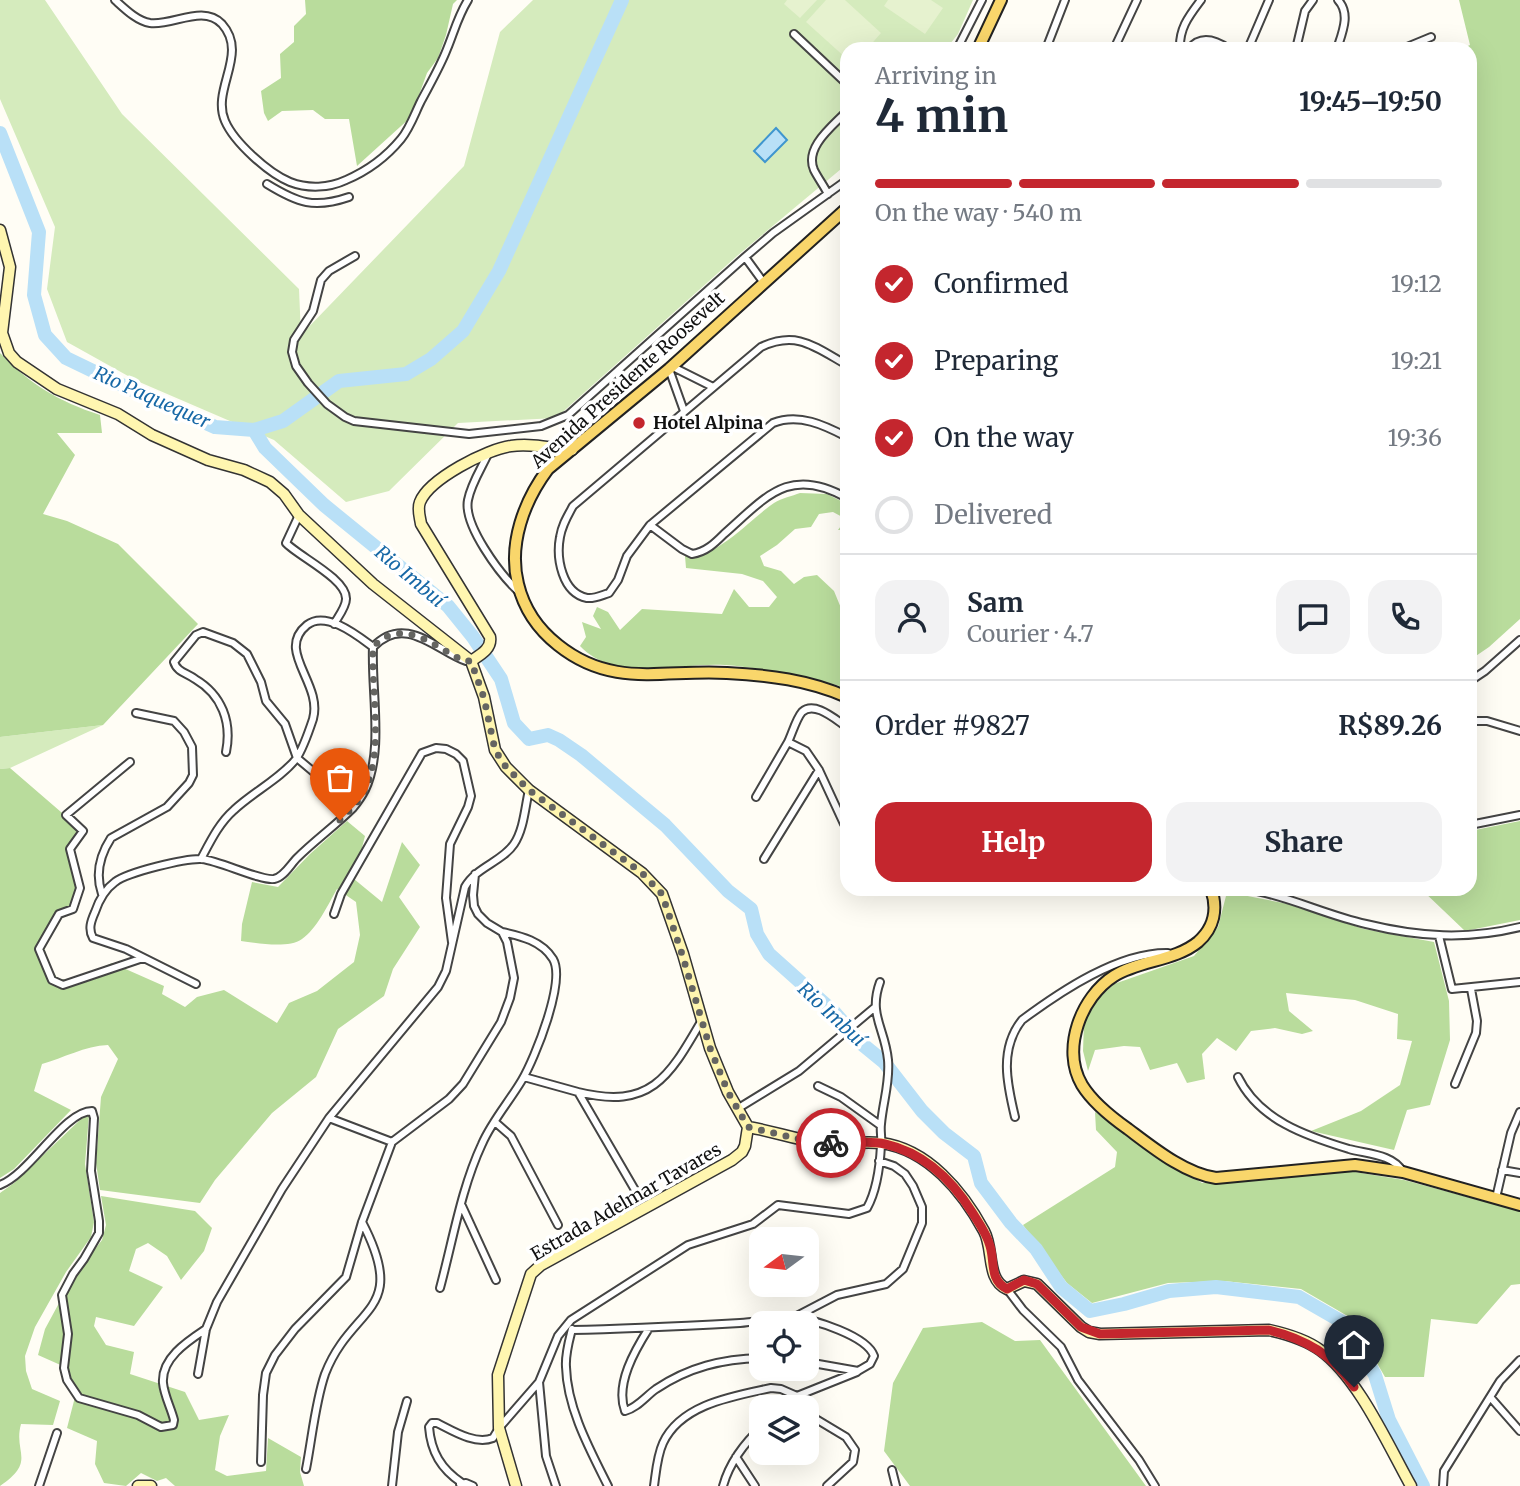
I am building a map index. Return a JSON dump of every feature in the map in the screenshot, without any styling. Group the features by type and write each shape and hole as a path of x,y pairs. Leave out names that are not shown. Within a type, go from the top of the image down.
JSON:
{"main road":[{"path":"981,42 1001,0"},
{"name":"Avenida Presidente Roosevelt","path":"840,214 670,368 548,469 535,487 522,517 517,539 517,577 521,594 536,623 552,640 584,663 605,671 628,674 725,672 770,676 840,695"},
{"path":"1212,896 1215,907 1210,927 1199,940 1188,948 1134,966 1113,977 1099,989 1079,1021 1074,1045 1074,1065 1083,1087 1094,1100 1131,1132 1206,1177 1354,1165 1402,1172 1520,1205"}],"street":[{"path":"115,0 148,23 192,16 207,16 220,22 228,33 233,56 222,101 223,118 239,141 272,173 286,180 312,186 338,183 359,174 402,138 468,0"},
{"path":"961,42 982,0"},
{"path":"1049,42 1065,0"},
{"path":"1117,42 1136,0"},
{"path":"1181,42 1184,24 1201,0"},
{"path":"1251,42 1269,0"},
{"path":"1298,42 1305,11 1313,0"},
{"path":"1338,0 1343,6 1345,16 1339,42"},
{"path":"794,34 840,77"},
{"path":"1419,42 1431,37"},
{"path":"1196,42 1207,39 1217,42"},
{"path":"828,194 813,169 812,160 814,148 840,119"},
{"path":"283,194 286,180"},
{"path":"267,184 297,201 312,204 335,202 349,197"},
{"path":"355,256 329,271 321,280 313,311 294,340 292,352 296,366 327,404 354,421 461,434 541,426 568,415 773,233 840,185"},
{"path":"0,230 10,267 1,332 9,353 16,362 57,389 118,414 152,435 189,452 259,476 279,488 299,514 393,602 474,659 495,750 506,767 529,790 657,887 675,930 710,1048 748,1127 824,1143 882,1143 921,1159 948,1179 985,1232 990,1245 994,1275 1002,1287 1007,1289 1023,1310 1062,1347 1078,1380 1139,1460 1155,1486"},
{"path":"745,257 764,283"},
{"path":"840,361 806,343 789,338 761,347 573,506 564,522 559,540 559,560 567,583 576,593 587,598 609,593 618,580 627,556 650,525 773,423 783,419 799,419 840,433"},
{"path":"670,368 713,387"},
{"path":"670,368 684,411"},
{"path":"373,647 383,639 398,634 412,634 430,640 464,661 474,659 487,649 491,641 486,630 421,524 418,505 442,478 488,452 524,445 572,450"},
{"path":"488,452 471,491 467,512 471,525 496,564 521,594"},
{"path":"650,525 692,554 710,547 769,495 784,487 814,483 840,494"},
{"path":"299,514 286,543 324,570 346,595 346,602 334,624"},
{"path":"201,859 232,811 297,758 313,717 314,705 309,681 294,650 297,636 312,622 324,620 373,647"},
{"path":"226,752 226,715 219,700 211,690 179,670 174,662 196,635 208,632 233,643 247,654 261,682 266,701 285,724 297,758 354,806"},
{"path":"1477,676 1520,640"},
{"path":"196,984 143,958 93,938 90,933 91,920 102,894 116,881 130,875 201,859 272,879 281,876 313,842 354,806 365,790 372,769 374,743 373,647"},
{"path":"756,797 788,743 802,712 822,710 840,722"},
{"path":"102,894 98,874 111,838 167,807 193,775 192,747 174,721 136,713"},
{"path":"1477,721 1487,721 1520,731"},
{"path":"788,743 806,751 819,770 840,815"},
{"path":"334,914 341,894 416,761 422,753 429,750 446,749 463,761 471,796 450,845 446,898 453,947"},
{"path":"130,762 66,815 83,831 70,849 80,888 73,909 58,914 38,949 52,980 63,985 143,958"},
{"path":"764,859 819,770"},
{"path":"198,1374 206,1329 228,1281 315,1135 438,987 453,947 461,898 475,874 513,846 520,834 529,790"},
{"path":"1477,823 1519,812"},
{"path":"440,1288 461,1205 482,1144 524,1077 556,989 554,959 527,938 502,932 487,923 474,906 472,895 475,874"},
{"path":"1278,896 1366,924 1439,936 1460,937 1520,928"},
{"path":"261,1462 266,1373 275,1355 295,1329 346,1277 362,1222 392,1142 449,1099 463,1084 501,1022 514,978 507,942 502,932"},
{"path":"1439,936 1450,986 1455,990 1520,982"},
{"path":"1015,1118 1006,1066 1014,1030 1022,1020 1082,981 1127,960 1149,953 1173,954"},
{"path":"473,1486 461,1484 439,1463 431,1443 429,1427 432,1423 437,1423 462,1435 486,1441 493,1438 539,1382 558,1336 571,1320 668,1256 688,1245 753,1224 778,1205 849,1214 867,1208 873,1196 882,1143 880,1125 889,1076 888,1057 874,1008 874,997 880,982"},
{"path":"1455,1084 1477,1027 1471,989"},
{"path":"737,1108 799,1071 874,1008"},
{"path":"524,1077 611,1099 625,1097 655,1086 677,1063 702,1020"},
{"path":"1238,1077 1251,1096 1273,1118 1298,1131 1388,1159 1398,1164 1402,1172"},
{"path":"818,1086 841,1097 880,1125"},
{"path":"578,1092 635,1190"},
{"path":"0,1185 17,1176 48,1142 80,1115 92,1111 94,1118 91,1171 99,1233 62,1295 68,1334 64,1368 67,1380 79,1398 138,1415 161,1427 173,1425 174,1420 163,1382 165,1369 176,1352 206,1329"},
{"path":"1496,1198 1511,1133 1520,1112"},
{"path":"329,1118 392,1142"},
{"path":"495,1122 511,1136 558,1225"},
{"name":"Estrada Adelmar Tavares","path":"516,1486 499,1428 498,1376 526,1287 536,1268 732,1160 745,1146 748,1127"},
{"path":"806,1311 837,1295 886,1284 902,1269 922,1223 922,1208 913,1185 905,1174 894,1166 879,1161"},
{"path":"1502,1171 1520,1173"},
{"path":"461,1205 496,1280"},
{"path":"306,1469 325,1374 342,1342 367,1315 382,1282 378,1256 362,1222"},
{"path":"1007,1289 1024,1280 1037,1284 1081,1327 1100,1334 1269,1330 1304,1341 1319,1349 1346,1376 1411,1486"},
{"path":"571,1320 566,1366 571,1398 584,1435 608,1486"},
{"path":"572,1330 749,1322"},
{"path":"799,1395 858,1371 873,1360 872,1349 842,1331 819,1322"},
{"path":"649,1328 626,1372 623,1404 625,1411 682,1373 709,1363 749,1358"},
{"path":"1443,1486 1444,1471 1500,1381 1520,1360"},
{"path":"819,1364 858,1371"},
{"path":"539,1382 546,1456 556,1486"},
{"path":"654,1486 663,1443 690,1413 740,1394 771,1388 795,1395"},
{"path":"1491,1398 1520,1432"},
{"path":"392,1486 398,1432 407,1401"},
{"path":"819,1421 846,1437 855,1450 853,1462 827,1486"},
{"path":"38,1486 57,1433"},
{"path":"723,1486 726,1474 736,1457 749,1442"},
{"path":"736,1457 755,1486"},
{"path":"892,1470 896,1486"},
{"path":"138,1486 151,1486"}],"green space":[{"path":"0,0 45,0 122,114 299,289 301,335 464,166 500,32 533,0 973,0 952,42 840,42 840,170 737,256 556,418 458,423 389,491 346,502 274,440 137,381 67,342 47,289 55,227 0,99"},
{"path":"305,0 457,0 453,4 438,58 427,73 411,117 357,166 349,119 325,119 313,110 282,111 268,121 264,113 261,91 281,78 280,54 294,42 294,26 306,14"},
{"path":"787,0 817,0 800,18 784,4"},
{"path":"826,0 845,0 881,33 873,42 840,42 840,53 806,22"},
{"path":"888,0 931,0 943,8 925,34 884,6"},
{"path":"1459,0 1520,0 1520,619 1477,655 1477,42 1469,42"},
{"path":"0,353 46,391 100,415 102,433 57,433 75,455 43,514 67,521 118,544 198,624 103,725 0,737"},
{"path":"800,493 827,494 840,500 840,516 833,512 819,514 811,527 795,529 760,556 764,566 781,571 794,584 804,577 817,575 834,591 840,606 840,687 737,666 630,668 611,665 595,658 580,646 586,637 582,622 601,629 593,616 597,607 608,612 620,630 642,609 722,614 734,589 749,607 769,607 777,597 763,581 742,574 686,568 685,556 709,552 784,498"},
{"path":"103,725 10,768 0,769 0,737"},
{"path":"10,768 83,831 72,847 83,888 76,912 62,918 44,947 50,967 58,979 73,980 112,963 164,986 162,994 185,1007 197,997 224,990 277,1023 289,1003 317,991 354,962 360,935 356,902 337,889 312,929 296,942 272,944 241,941 242,924 252,882 278,887 347,821 365,836 354,879 382,902 402,842 420,865 399,897 420,927 393,969 384,996 338,1029 316,1077 272,1113 215,1180 200,1203 100,1190 96,1163 101,1097 118,1059 108,1045 83,1050 42,1064 34,1091 71,1110 14,1169 0,1178 0,769"},
{"path":"1520,821 1520,920 1465,931 1428,896 1477,896 1477,830"},
{"path":"1226,896 1247,896 1288,904 1364,929 1434,942 1449,1001 1450,1040 1430,1105 1407,1110 1394,1150 1311,1131 1361,1111 1400,1085 1412,1041 1397,1039 1398,1014 1355,1000 1286,993 1289,1011 1313,1031 1302,1034 1275,1028 1251,1031 1236,1051 1217,1038 1202,1054 1205,1079 1187,1083 1177,1063 1150,1070 1140,1047 1095,1050 1088,1071 1083,1051 1084,1023 1098,999 1114,984 1194,956 1218,927"},
{"path":"1095,1112 1202,1183 1349,1171 1404,1180 1520,1211 1520,1284 1511,1285 1477,1324 1431,1319 1424,1377 1385,1377 1351,1318 1301,1289 1224,1281 1168,1283 1092,1303 1067,1283 1023,1225 1115,1167 1117,1152 1096,1130"},
{"path":"89,1115 85,1164 94,1222 91,1237 66,1272 35,1327 25,1356 26,1371 32,1389 60,1401 53,1425 21,1424 21,1463 18,1470 0,1486 0,1193 82,1118"},
{"path":"101,1196 195,1211 212,1228 204,1251 181,1280 167,1256 148,1243 136,1249 129,1271 163,1287 134,1326 96,1317 94,1326 106,1345 134,1352 130,1374 185,1392 199,1420 229,1415 220,1436 215,1470 227,1476 266,1471 268,1438 301,1457 300,1472 304,1486 175,1486 166,1478 157,1481 141,1473 126,1486 104,1483 95,1464 97,1441 67,1428 75,1397 65,1367 38,1355 45,1329 72,1279 102,1240 106,1225"},
{"path":"982,1322 1015,1341 1040,1340 1146,1486 910,1486 884,1451 893,1383 923,1328"}],"water":[{"path":"776,128 787,140 765,162 754,151"}],"waterway":[{"name":"Rio Paquequer","path":"0,133 39,232 34,295 45,335 66,358 124,386 215,427 254,430 283,421 339,381 406,374 431,359 463,331 499,271 622,0"},
{"name":"Rio Imbuí","path":"254,430 265,448 324,505 448,606 501,679 514,723 529,739 548,735 581,755 665,825 728,891 751,909 757,934 769,954 835,1013 862,1044 884,1062 922,1111 944,1133 974,1156 981,1183 1011,1223 1036,1249 1061,1287 1090,1311 1169,1291 1216,1287 1299,1297 1346,1324 1375,1375 1389,1420 1423,1486"}],"way so far":[{"path":"340,820 365,790 372,769 373,647 383,639 398,634 412,634 430,640 464,661 471,661 500,760 529,790 642,873 662,894 710,1048 728,1092 748,1127 799,1139 831,1143"}],"place":[{"name":"Hotel Alpina","path":"639,423"}],"route":[{"path":"831,1143 882,1143 921,1159 935,1168 960,1193 985,1232 990,1245 994,1275 1002,1287 1007,1289 1024,1280 1037,1284 1089,1332 1119,1334 1269,1330 1286,1334 1319,1349 1333,1360 1354,1387"}]}
